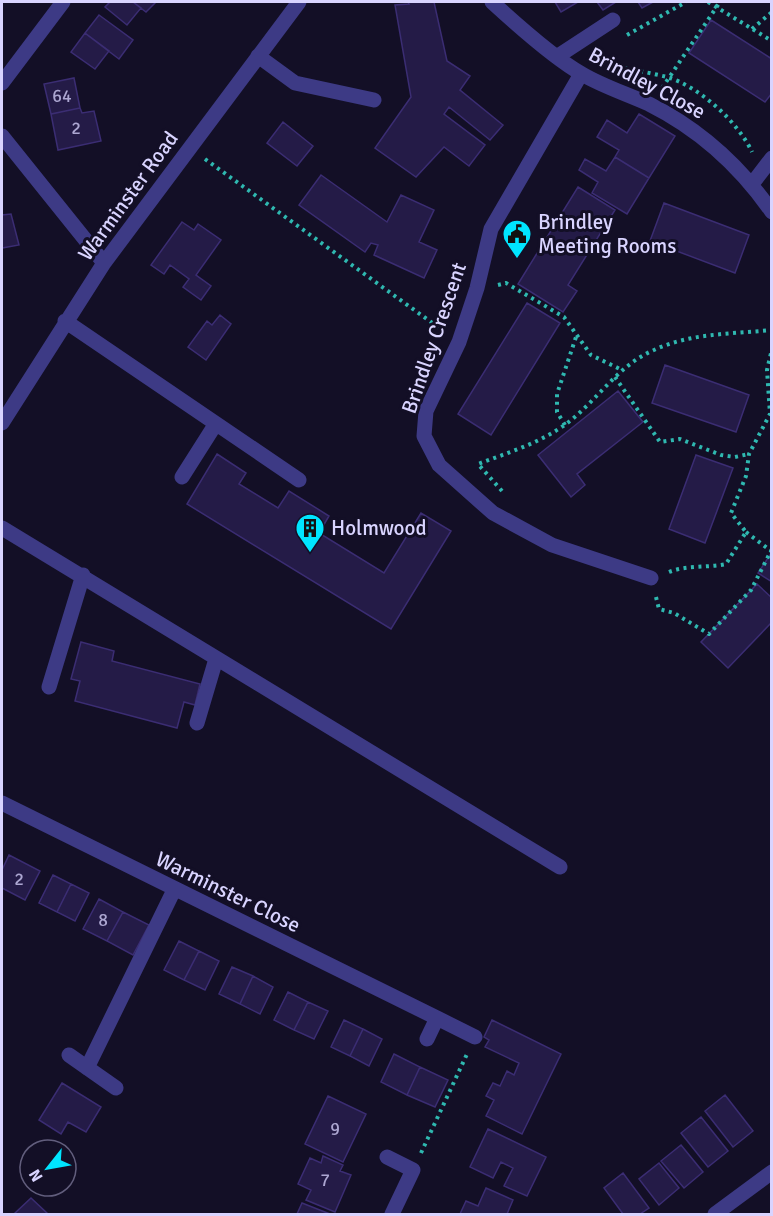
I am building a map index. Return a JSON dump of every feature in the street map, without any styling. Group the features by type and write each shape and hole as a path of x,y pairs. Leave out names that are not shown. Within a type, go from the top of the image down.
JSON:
{"street":[{"path":"2,83 63,2"},
{"name":"Warminster Road","path":"2,423 104,263 299,2"},
{"name":"Brindley Close","path":"492,2 581,74 651,105 696,132 752,183 771,212"},
{"path":"558,56 613,20"},
{"path":"258,56 294,83 374,100"},
{"name":"Brindley Crescent","path":"581,74 491,229 477,288 459,342 426,411 424,436 439,465 493,513 552,545 651,578"},
{"path":"2,136 104,263"},
{"path":"752,183 771,158"},
{"path":"65,321 299,480"},
{"path":"182,477 215,425"},
{"path":"2,528 83,575 216,659 560,867"},
{"path":"49,687 83,575"},
{"path":"197,723 216,659"},
{"name":"Warminster Close","path":"2,803 475,1037"},
{"path":"87,1068 174,890"},
{"path":"427,1040 436,1018"},
{"path":"69,1055 116,1088"},
{"path":"387,1157 413,1170 392,1215"},
{"path":"715,1215 771,1172"}],"path":[{"path":"613,20 623,38 686,2"},
{"path":"708,2 771,41"},
{"path":"651,105 720,2"},
{"path":"752,29 771,12"},
{"path":"189,148 459,342"},
{"path":"477,288 506,283 564,317 591,355 622,370"},
{"path":"493,513 502,491 478,464 526,446 565,425 622,370 653,350 694,337 771,330"},
{"path":"565,425 557,412 557,394 577,333"},
{"path":"674,613 709,634 751,590 771,550 746,532 731,513 746,477 749,454 770,414 767,370 771,350"},
{"path":"615,377 660,442 680,439 720,455 735,457 749,454"},
{"path":"651,578 681,568 706,569 726,564 746,532"},
{"path":"413,1170 475,1037"}],"building":[{"path":"110,2 133,2 141,8 127,25 105,7"},
{"path":"133,2 156,2 146,12"},
{"path":"408,2 434,2 447,61 470,76 460,90 503,125 490,140 449,107 444,114 485,145 469,166 444,147 416,177 375,148 411,97 395,5 409,4"},
{"path":"555,2 578,2 561,12"},
{"path":"597,2 616,2 603,10"},
{"path":"638,2 653,2 642,8"},
{"path":"99,15 133,40 119,59 85,33"},
{"path":"711,20 772,59 772,93 765,102 689,53"},
{"path":"85,33 109,51 95,69 71,52"},
{"path":"74,78 80,108 51,114 44,84"},
{"path":"80,108 82,113 94,111 101,141 58,150 51,114"},
{"path":"639,114 675,136 649,178 615,157 619,150 597,137 607,120 627,133"},
{"path":"283,122 313,146 297,166 267,143"},
{"path":"615,157 649,178 627,214 592,193 598,182 579,170 585,159 606,171"},
{"path":"321,175 387,222 401,195 434,210 419,242 437,250 424,278 374,255 378,245 371,243 365,252 299,205"},
{"path":"578,187 615,210 568,285 577,291 563,312 518,284"},
{"path":"664,203 749,235 735,273 650,241"},
{"path":"11,214 19,245 2,248 2,215"},
{"path":"182,222 194,230 198,224 221,240 196,275 211,286 201,300 183,287 189,279 170,265 164,274 151,265"},
{"path":"527,303 560,323 491,435 458,414"},
{"path":"220,315 231,324 206,360 188,347 207,321 212,325"},
{"path":"665,365 749,395 736,432 652,403"},
{"path":"618,391 643,422 577,474 585,485 571,497 538,455"},
{"name":"Holmwood","path":"217,454 246,473 239,484 278,508 289,491 329,516 319,533 384,573 421,513 451,531 391,629 187,504"},
{"path":"696,455 733,468 705,543 669,529"},
{"path":"772,552 772,582 758,573"},
{"path":"757,584 772,598 772,622 728,668 701,642"},
{"path":"81,642 114,651 112,661 200,684 195,705 184,702 177,728 75,701 80,681 71,679"},
{"path":"9,855 40,871 25,900 2,888 2,870"},
{"path":"53,875 71,884 57,912 39,903"},
{"path":"71,884 89,893 75,921 57,912"},
{"path":"99,899 123,912 107,941 83,929"},
{"path":"123,912 149,925 133,955 107,941"},
{"path":"179,941 199,951 184,980 164,970"},
{"path":"199,951 219,961 205,990 184,980"},
{"path":"232,967 253,976 240,1004 219,994"},
{"path":"253,976 273,987 260,1014 240,1004"},
{"path":"288,992 308,1002 294,1030 274,1020"},
{"path":"308,1002 328,1011 314,1039 294,1030"},
{"path":"344,1020 363,1029 350,1056 331,1047"},
{"path":"492,1020 561,1054 522,1134 486,1116 494,1100 486,1096 493,1083 500,1086 507,1071 514,1075 519,1063 485,1047 489,1040 484,1037"},
{"path":"363,1029 382,1039 369,1066 350,1056"},
{"path":"394,1054 420,1067 407,1095 381,1082"},
{"path":"420,1067 448,1080 435,1107 407,1095"},
{"path":"62,1083 101,1107 86,1132 68,1122 61,1134 39,1120"},
{"path":"725,1095 753,1131 733,1147 705,1111"},
{"path":"328,1096 366,1114 343,1162 305,1144"},
{"path":"701,1117 728,1151 708,1167 681,1133"},
{"path":"488,1129 546,1157 527,1196 504,1186 513,1168 501,1162 493,1178 470,1167"},
{"path":"681,1145 703,1172 684,1188 661,1161"},
{"path":"323,1156 343,1165 340,1171 351,1175 335,1212 306,1200 311,1190 298,1184 310,1158 321,1163"},
{"path":"659,1163 679,1188 659,1205 639,1179"},
{"path":"623,1173 649,1208 640,1214 623,1214 604,1188"},
{"path":"486,1188 513,1200 507,1214 460,1214 466,1201 478,1206"},
{"path":"31,1198 48,1214 14,1214"},
{"path":"302,1203 330,1214 297,1214"}],"place":[{"name":"Brindley Meeting Rooms","path":"517,260"},
{"name":"Holmwood","path":"310,554"}]}
